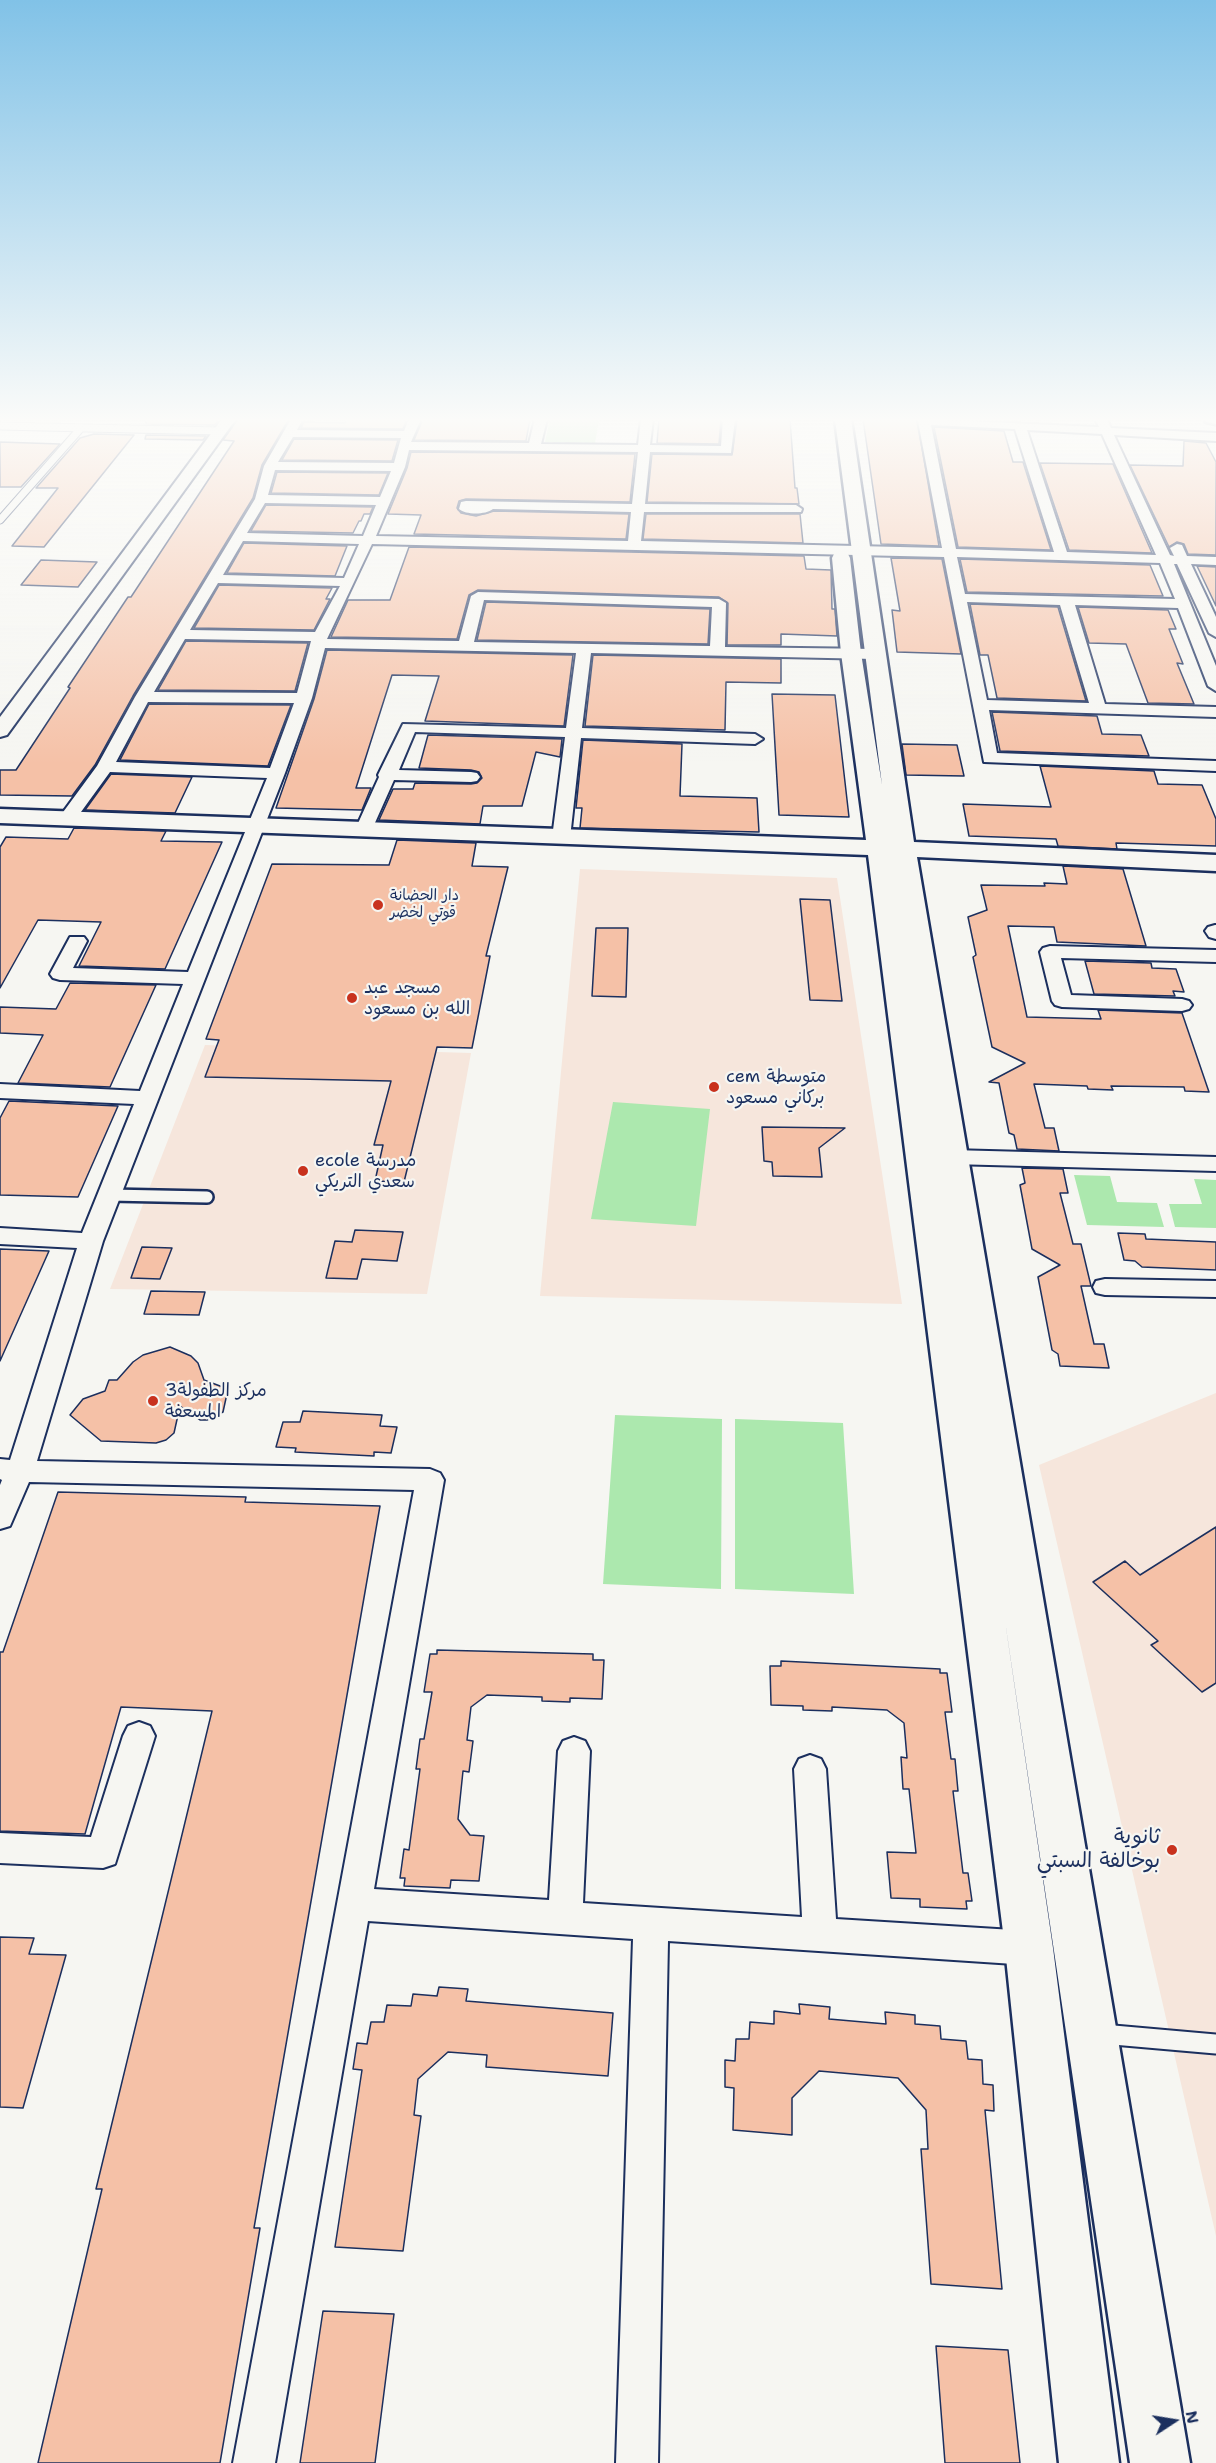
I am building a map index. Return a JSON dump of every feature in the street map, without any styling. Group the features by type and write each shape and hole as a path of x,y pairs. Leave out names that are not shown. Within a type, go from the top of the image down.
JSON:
{"main road":[{"path":"847,534 892,849 1029,1948 1089,2463"},
{"path":"849,534 850,550"},
{"path":"0,816 1216,863"},
{"path":"892,849 951,1157 1160,2463"}],"street":[{"path":"0,731 145,534"},
{"path":"67,819 105,767 143,697 241,534"},
{"path":"0,1518 10,1470 92,1241 277,773 304,698 319,640 349,582 369,534"},
{"path":"634,546 635,534"},
{"path":"946,534 990,758 1216,766"},
{"path":"1055,534 1062,557"},
{"path":"1153,534 1216,686"},
{"path":"1170,534 1216,633"},
{"path":"239,537 850,550 1216,561"},
{"path":"214,579 349,582"},
{"path":"466,645 478,596 501,596 719,603 717,652"},
{"path":"959,598 1183,604"},
{"path":"1066,601 1099,709"},
{"path":"181,634 466,645 863,654"},
{"path":"561,838 584,648"},
{"path":"143,697 304,698"},
{"path":"980,705 1216,712"},
{"path":"364,830 386,775 409,727 755,739"},
{"path":"105,767 277,773"},
{"path":"386,775 471,777"},
{"path":"78,941 60,974 196,978"},
{"path":"1182,1005 1062,1001 1050,952 1216,956"},
{"path":"0,1092 149,1098"},
{"path":"951,1157 1216,1164"},
{"path":"0,1236 92,1241"},
{"path":"1105,1287 1216,1289"},
{"path":"10,1470 430,1480 254,2463"},
{"path":"0,1848 103,1853 139,1736"},
{"path":"565,1917 574,1752"},
{"path":"810,1769 819,1933"},
{"path":"354,1904 1029,1948"},
{"path":"637,2463 651,1923"}],"lane":[{"path":"110,1195 207,1197"},
{"path":"1091,2034 1216,2044"}],"shaded area":[{"name":"cem متوسطة بركاني مسعود","path":"580,869 837,878 902,1304 540,1296"},
{"name":"ecole مدرسة سعدي التريكي","path":"205,1045 471,1053 427,1294 110,1289"},
{"name":"ثانوية بوخالفة السبتي","path":"1216,1393 1216,2236 1039,1465"}],"green space":[{"path":"613,1102 710,1109 696,1226 591,1219"},
{"path":"1074,1175 1110,1176 1117,1202 1157,1203 1164,1227 1087,1225"},
{"path":"1194,1179 1216,1180 1216,1228 1175,1227 1169,1204 1202,1204"},
{"path":"615,1415 722,1419 721,1589 603,1584"},
{"path":"735,1419 843,1423 854,1594 735,1589"}],"building":[{"path":"22,534 54,534 44,547 12,546"},
{"path":"173,534 231,534 133,696 95,765 72,796 0,795 0,770 16,770 70,688 68,687 128,597 131,597"},
{"path":"414,534 627,534 626,539"},
{"path":"644,534 802,534 803,543 643,539"},
{"path":"880,534 937,534 939,546 881,544"},
{"path":"955,534 1046,534 1051,550 958,547"},
{"path":"1064,534 1144,534 1152,553 1069,550"},
{"path":"1163,534 1216,534 1216,555 1188,554 1184,544 1177,542 1169,547"},
{"path":"244,543 347,546 335,576 227,573"},
{"path":"409,547 804,556 806,569 831,570 832,609 835,609 837,636 781,634 781,645 727,645 728,603 719,597 478,590 469,595 457,639 331,637 348,600 390,600"},
{"path":"891,558 942,559 961,654 897,652 892,610 900,611"},
{"path":"960,559 1150,565 1163,596 967,592"},
{"path":"41,560 97,562 78,587 21,585"},
{"path":"1197,566 1216,567 1216,606"},
{"path":"219,585 332,588 326,599 330,599 314,630 194,628"},
{"path":"486,602 710,609 708,644 477,640"},
{"path":"970,604 1058,607 1086,701 997,698 988,655 980,655"},
{"path":"1078,607 1168,610 1176,629 1169,629 1183,664 1177,663 1194,704 1148,703 1126,644 1089,643"},
{"path":"186,641 308,643 295,691 158,690"},
{"path":"327,650 573,655 564,726 425,721 439,676 392,675 356,788 371,788 362,810 276,808 314,699"},
{"path":"593,655 781,659 781,683 726,682 725,730 585,726"},
{"path":"772,694 835,695 849,817 779,815"},
{"path":"149,704 291,705 268,766 120,760"},
{"path":"992,712 1097,716 1102,734 1141,735 1149,756 1000,751"},
{"path":"428,735 562,739 560,757 536,752 522,806 483,806 480,824 379,820 393,789 413,789 415,783 471,784 477,783 482,778 479,772 471,770 419,768"},
{"path":"583,740 682,744 680,796 757,798 759,832 580,828 582,808 576,808"},
{"path":"902,744 957,745 964,776 906,775"},
{"path":"1040,766 1154,771 1158,784 1202,785 1216,819 1216,846 1116,843 1117,849 1058,846 1056,839 969,836 963,804 1051,807"},
{"path":"111,774 192,777 175,813 85,810"},
{"path":"74,828 166,831 161,841 222,842 165,969 79,966 101,922 38,920 0,988 0,847 6,837 68,839"},
{"path":"397,840 476,843 472,866 508,867 486,956 490,956 472,1048 437,1047 404,1182 375,1181 383,1145 374,1145 391,1081 205,1077 219,1040 206,1039 272,864 389,865"},
{"path":"1063,866 1123,869 1146,946 1057,942 1054,927 1008,926 1027,1017 1101,1019 1098,1010 1182,1013 1209,1092 1185,1091 1184,1087 1111,1086 1113,1090 1088,1089 1087,1086 1034,1084 1045,1128 1054,1128 1059,1151 1017,1149 1014,1135 1009,1133 999,1083 989,1082 1025,1063 992,1047 973,957 976,955 968,917 987,910 981,885 1067,884"},
{"path":"800,899 830,900 842,1001 810,1000"},
{"path":"596,928 628,928 626,997 592,996"},
{"path":"1085,961 1151,963 1152,968 1176,969 1184,992 1173,991 1175,996 1094,994"},
{"path":"70,983 156,985 110,1087 18,1083 43,1035 0,1033 0,1007 56,1009"},
{"path":"9,1101 118,1106 78,1197 0,1195 0,1118"},
{"path":"762,1127 845,1128 819,1148 822,1177 773,1176 772,1162 764,1161"},
{"path":"1022,1168 1063,1169 1068,1193 1060,1193 1073,1244 1081,1244 1091,1286 1081,1286 1094,1344 1104,1344 1109,1368 1060,1366 1058,1354 1052,1350 1038,1277 1060,1265 1032,1249 1020,1185 1025,1183"},
{"path":"355,1230 403,1232 397,1261 362,1259 357,1279 326,1278 335,1241 352,1242"},
{"path":"1118,1233 1145,1234 1146,1239 1216,1242 1216,1270 1142,1267 1135,1261 1124,1260"},
{"path":"142,1247 172,1248 160,1279 131,1278"},
{"path":"0,1249 49,1251 0,1361"},
{"path":"151,1291 205,1292 199,1315 144,1314"},
{"name":"3مركز الطفولة المسعفة","path":"170,1347 191,1356 198,1363 204,1380 228,1389 223,1412 207,1420 200,1420 180,1406 174,1433 166,1440 156,1443 101,1441 70,1415 83,1399 105,1391 109,1380 117,1380 133,1362 143,1355"},
{"path":"303,1411 382,1415 380,1426 397,1427 391,1453 374,1452 374,1456 295,1452 296,1448 276,1447 283,1422 300,1422"},
{"path":"58,1492 246,1497 245,1502 380,1506 254,2228 260,2228 220,2463 38,2463 102,2189 96,2189 212,1711 121,1707 85,1834 0,1831 0,1652 3,1652"},
{"path":"1216,1527 1216,1683 1202,1692 1151,1645 1158,1641 1093,1582 1125,1561 1140,1575"},
{"path":"437,1650 593,1654 593,1660 604,1660 602,1699 570,1698 570,1702 542,1701 542,1697 487,1695 471,1707 467,1740 473,1741 469,1772 463,1771 458,1819 470,1835 484,1836 479,1881 451,1880 450,1888 404,1886 405,1878 400,1878 404,1849 409,1850 420,1769 416,1769 420,1739 424,1739 432,1692 424,1692 430,1654 437,1654"},
{"path":"781,1661 940,1669 940,1673 947,1673 952,1712 945,1712 951,1759 955,1759 958,1791 953,1791 963,1873 968,1873 972,1901 966,1901 967,1909 920,1907 920,1899 891,1898 887,1852 916,1853 909,1789 903,1789 901,1757 907,1758 904,1723 887,1710 832,1707 832,1711 803,1710 803,1706 771,1705 770,1666 781,1666"},
{"path":"0,1937 34,1938 29,1954 66,1955 23,2108 0,2107"},
{"path":"439,1987 468,1989 466,2001 613,2013 608,2076 486,2067 487,2055 448,2052 418,2079 414,2115 421,2116 403,2251 335,2247 362,2070 353,2069 357,2043 367,2044 371,2022 384,2022 387,2005 411,2006 413,1994 437,1996"},
{"path":"799,2004 830,2007 829,2019 886,2024 885,2012 915,2015 915,2024 940,2026 941,2039 966,2041 968,2059 982,2060 983,2084 993,2085 994,2111 985,2110 1002,2289 931,2284 921,2149 928,2149 926,2110 898,2078 819,2071 792,2098 792,2135 733,2130 734,2088 725,2087 725,2060 735,2061 736,2039 749,2039 750,2022 774,2024 774,2011 800,2014"},
{"path":"323,2311 394,2314 375,2463 300,2463"},
{"path":"936,2346 1008,2350 1020,2463 945,2463"}],"place":[{"name":"دار الحضانة قوتي لخضر","path":"378,905"},
{"name":"مسجد عبد الله بن مسعود","path":"352,998"},
{"name":"cem متوسطة بركاني مسعود","path":"714,1087"},
{"name":"ecole مدرسة سعدي التريكي","path":"303,1171"},
{"name":"3مركز الطفولة المسعفة","path":"153,1401"},
{"name":"ثانوية بوخالفة السبتي","path":"1172,1850"}]}
